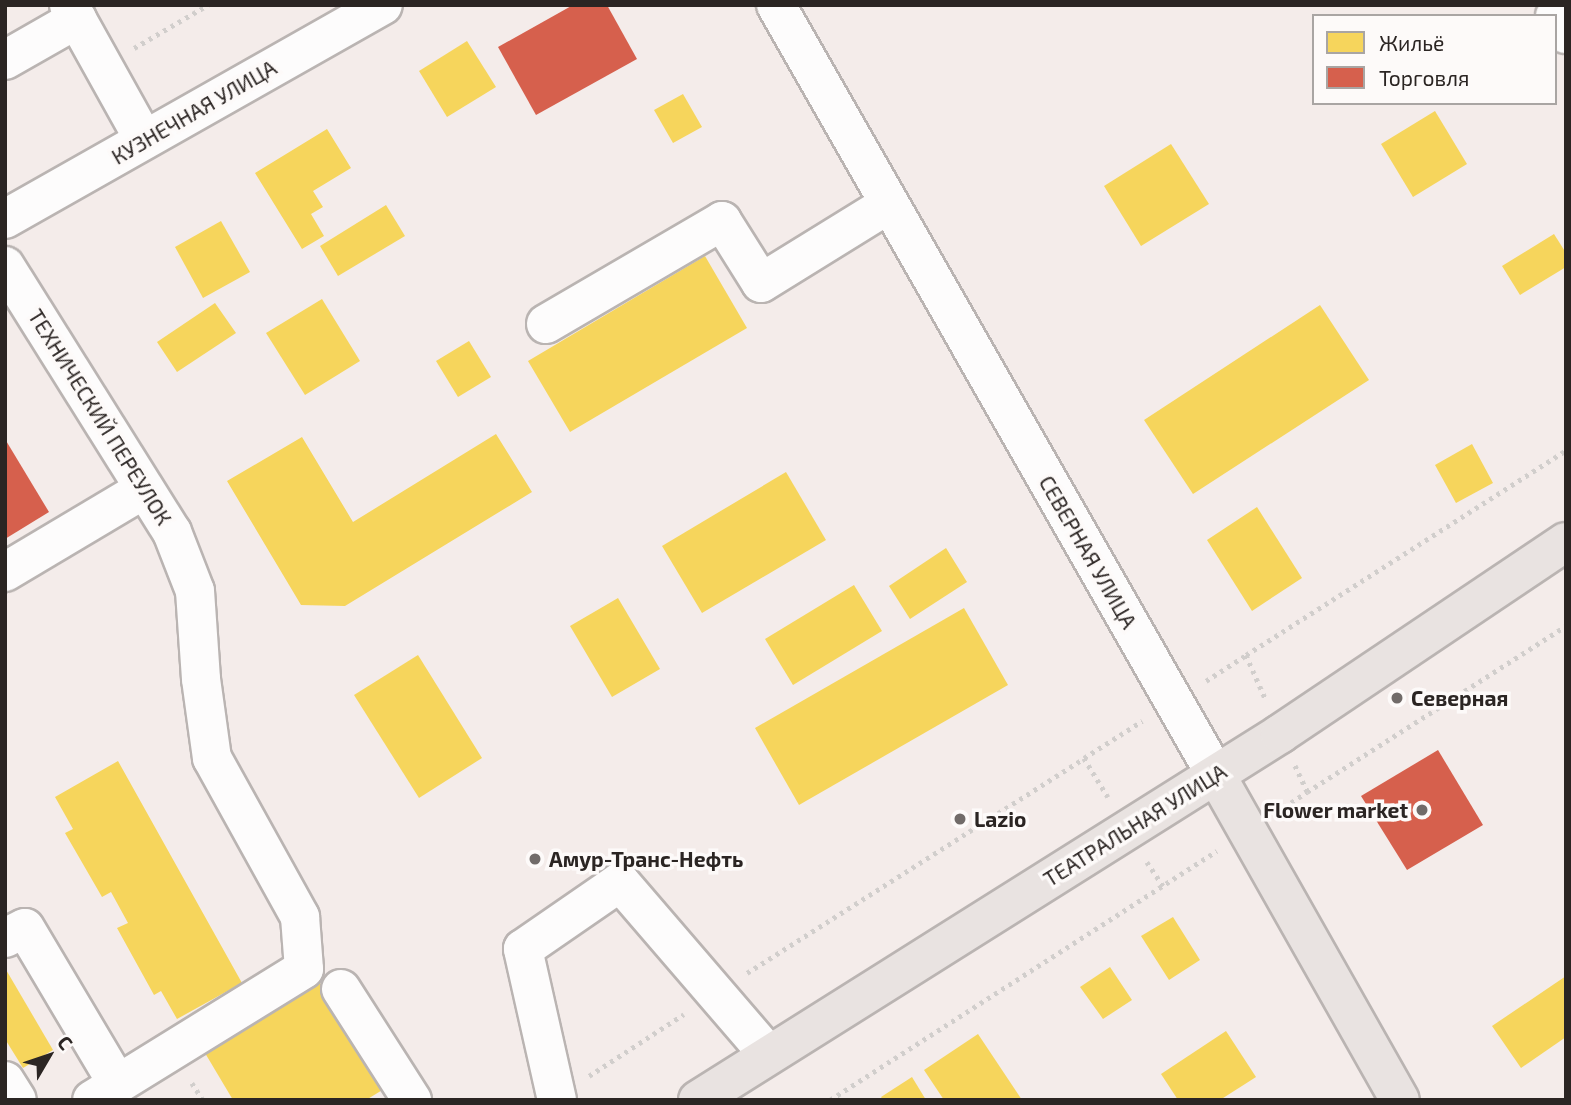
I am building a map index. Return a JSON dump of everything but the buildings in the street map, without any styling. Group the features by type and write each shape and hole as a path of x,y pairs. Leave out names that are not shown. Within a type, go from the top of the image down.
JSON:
{"main road":[{"name":"ТЕАТРАЛЬНАЯ УЛИЦА","path":"698,1100 1216,775 1566,542"},
{"name":"СЕВЕРНАЯ УЛИЦА","path":"1216,775 1400,1100"}],"street":[{"name":"КУЗНЕЧНАЯ УЛИЦА","path":"5,219 383,5"},
{"name":"СЕВЕРНАЯ УЛИЦА","path":"776,5 1216,775"},
{"path":"5,60 73,12 144,140"},
{"path":"546,324 722,221 761,283 889,204"},
{"name":"ТЕХНИЧЕСКИЙ ПЕРЕУЛОК","path":"5,266 172,532 195,592 201,679 212,758 300,917 304,969 104,1091"},
{"path":"5,572 145,489"},
{"path":"557,1099 523,949 620,882 769,1055"},
{"path":"5,938 25,928 104,1091"},
{"path":"341,989 412,1100"},
{"path":"5,1080 17,1100"}],"path":[{"path":"103,65 208,5"},
{"path":"1246,655 1566,450"},
{"path":"1307,792 1566,626"},
{"path":"557,1099 715,993 1084,758 1163,886"},
{"path":"830,1100 1248,832"}],"place":[{"name":"Северная","path":"1397,698"},
{"name":"Flower market","path":"1422,810"},
{"name":"Lazio","path":"960,819"},
{"name":"Амур-Транс-Нефть","path":"535,859"}]}
